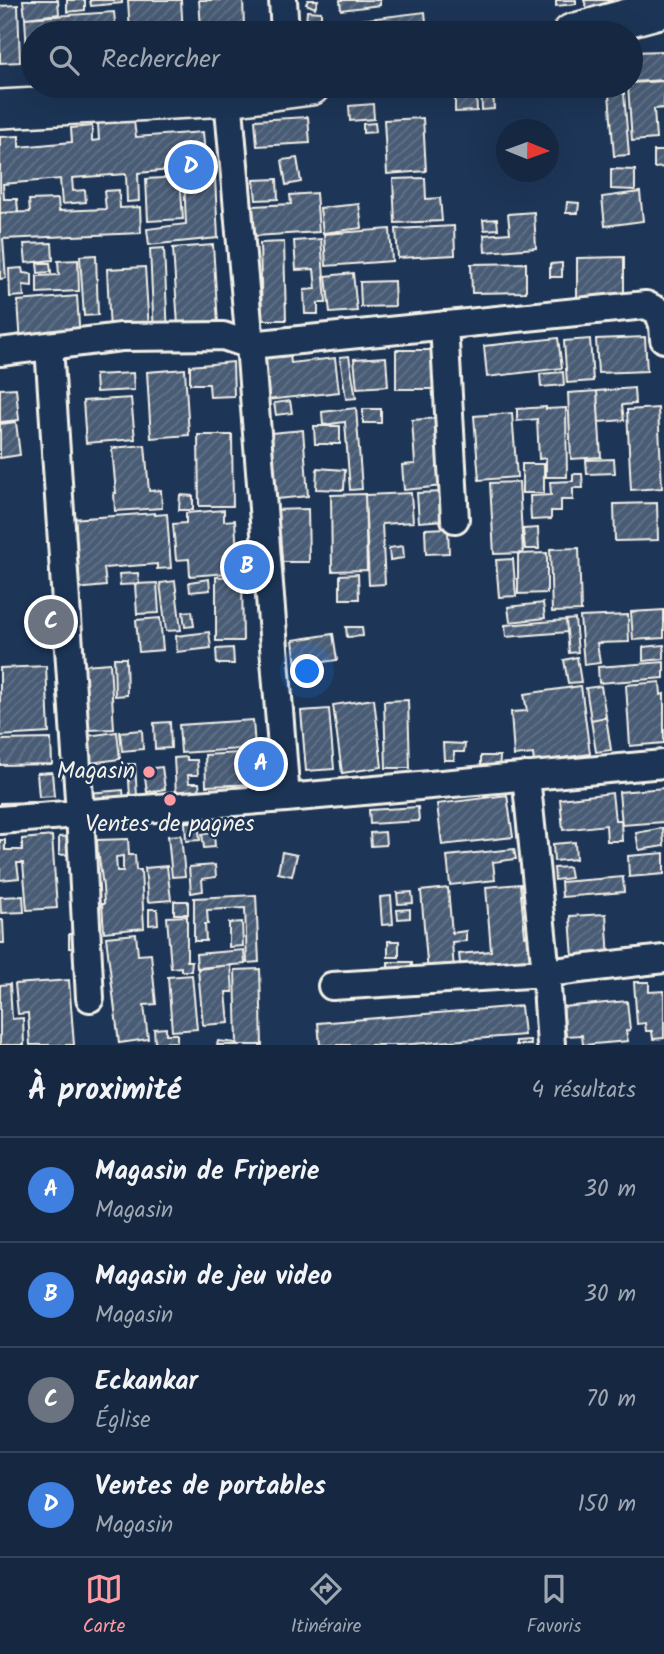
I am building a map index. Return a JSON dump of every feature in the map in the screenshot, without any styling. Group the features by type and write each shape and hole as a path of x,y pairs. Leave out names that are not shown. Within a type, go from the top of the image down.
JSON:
{"main road":[{"path":"616,21 664,8"},
{"path":"0,109 209,98"}],"street":[{"path":"282,0 284,21"},
{"path":"228,98 286,798"},
{"path":"0,352 121,337 223,336 250,345 646,305 659,311 664,339"},
{"path":"444,326 455,519"},
{"path":"49,346 90,998"},
{"path":"0,821 664,764"},
{"path":"526,776 551,1045"},
{"path":"332,986 546,973 664,959"}],"building":[{"path":"23,0 58,0 59,14 25,18"},
{"path":"67,0 85,0 85,10 67,12"},
{"path":"90,0 122,0 122,3 91,6"},
{"path":"128,0 181,0 182,21 129,21"},
{"path":"199,0 243,0 244,21 200,21"},
{"path":"308,0 318,0 315,8 306,4"},
{"path":"340,0 380,0 380,5 341,10"},
{"path":"556,0 576,0 576,4 556,6"},
{"path":"584,0 614,0 587,9"},
{"path":"18,5 20,62 0,63 0,6"},
{"path":"307,11 321,12 321,21 306,21"},
{"path":"114,12 115,21 25,21 25,18"},
{"path":"425,12 426,21 359,21"},
{"path":"664,51 664,80 643,81 643,52"},
{"path":"664,81 664,108 654,109 656,139 632,141 629,98 643,98 643,82"},
{"path":"455,98 476,98 477,111 455,112"},
{"path":"482,98 494,98 494,109 482,110"},
{"path":"609,98 624,98 629,155 614,156"},
{"path":"373,104 374,119 350,121 349,106"},
{"path":"308,117 310,143 257,146 255,120"},
{"path":"423,118 426,171 387,174 384,120"},
{"path":"134,121 136,137 203,132 206,167 138,173 139,201 127,202 126,174 72,178 73,191 85,190 86,202 62,204 60,179 3,184 4,199 17,199 18,212 0,213 0,137 19,136 19,147 72,142 71,128 92,126 92,141 99,140 98,123"},
{"path":"375,123 376,132 363,133 363,124"},
{"path":"654,151 664,151 664,167 654,168"},
{"path":"297,158 301,182 286,185 282,160"},
{"path":"611,169 635,170 635,190 611,189"},
{"path":"180,177 183,219 148,221 146,179"},
{"path":"215,178 218,238 149,245 147,229 186,224 184,179"},
{"path":"425,178 426,199 440,198 442,221 395,223 393,179"},
{"path":"277,179 278,199 256,200 254,180"},
{"path":"119,190 120,208 140,207 141,233 3,239 6,278 0,279 0,213 30,212 29,200 58,199 59,211 106,209 104,191"},
{"path":"640,192 643,221 605,226 602,197"},
{"path":"316,193 319,232 255,236 253,206 291,204 290,195"},
{"path":"567,202 579,203 578,213 566,213"},
{"path":"359,204 362,228 323,233 320,208"},
{"path":"534,212 536,248 485,252 484,235 510,233 508,214"},
{"path":"497,219 498,229 484,230 483,220"},
{"path":"454,226 455,255 398,258 396,229"},
{"path":"390,229 392,261 326,266 324,234"},
{"path":"321,239 326,303 318,303 318,314 305,314 304,290 316,289 314,269 296,270 294,241"},
{"path":"284,242 286,320 262,320 260,243"},
{"path":"52,243 53,260 26,263 24,244"},
{"path":"213,245 218,323 178,326 173,248"},
{"path":"164,248 168,335 154,336 150,249"},
{"path":"96,255 98,315 84,316 80,256"},
{"path":"624,257 624,302 577,302 577,258"},
{"path":"78,260 79,291 37,293 37,276 59,275 58,261"},
{"path":"37,263 50,263 51,272 38,273"},
{"path":"526,263 526,292 472,293 471,264"},
{"path":"562,263 562,277 550,277 550,264"},
{"path":"145,267 149,330 110,333 107,269"},
{"path":"22,268 23,273 32,274 32,286 23,285 24,296 10,297 9,269"},
{"path":"353,273 357,311 330,313 326,276"},
{"path":"394,281 395,306 361,307 360,282"},
{"path":"77,296 80,339 21,344 18,301"},
{"path":"645,337 647,371 598,373 596,339"},
{"path":"558,338 562,368 487,377 484,346"},
{"path":"590,339 593,381 567,383 564,341"},
{"path":"396,350 433,350 433,389 396,389"},
{"path":"290,355 291,363 335,358 339,392 267,400 264,358"},
{"path":"349,356 356,398 346,399 340,357"},
{"path":"386,357 388,386 357,388 354,359"},
{"path":"233,362 234,396 210,397 209,384 190,384 190,366"},
{"path":"185,369 189,435 151,438 147,372"},
{"path":"563,372 564,385 541,387 540,374"},
{"path":"133,373 134,390 96,392 95,375"},
{"path":"16,388 19,420 0,422 0,389"},
{"path":"634,388 635,404 622,405 624,420 599,422 597,391"},
{"path":"597,391 601,457 571,459 568,393"},
{"path":"131,398 135,439 86,443 83,401"},
{"path":"290,401 292,413 276,415 274,403"},
{"path":"356,408 362,489 350,490 345,422 323,425 322,412"},
{"path":"566,408 567,477 546,477 546,458 539,459 537,419 517,421 517,409"},
{"path":"658,408 662,488 631,490 627,410"},
{"path":"363,409 381,409 381,423 363,423"},
{"path":"512,413 517,477 479,480 474,416"},
{"path":"438,418 443,486 404,490 402,465 415,464 412,420"},
{"path":"16,422 20,455 0,458 0,424"},
{"path":"314,426 340,426 340,444 315,444"},
{"path":"303,430 308,496 277,499 271,433"},
{"path":"198,435 232,435 233,506 199,506"},
{"path":"145,445 149,491 161,490 162,508 115,511 112,448"},
{"path":"614,459 615,473 587,474 586,460"},
{"path":"522,464 544,464 544,493 522,493"},
{"path":"317,468 345,470 344,490 316,489"},
{"path":"573,474 582,474 583,488 573,488 573,500 561,500 561,511 551,511 551,519 531,520 530,496 551,495 550,482 573,481"},
{"path":"519,482 523,553 494,554 490,483"},
{"path":"444,492 445,520 419,522 417,493"},
{"path":"411,493 413,522 382,524 385,584 369,585 365,495"},
{"path":"365,494 367,570 332,571 331,495"},
{"path":"180,495 193,496 193,510 179,510"},
{"path":"657,503 658,540 615,541 614,504"},
{"path":"308,509 309,562 271,562 271,510"},
{"path":"224,510 224,521 235,520 237,555 227,556 228,573 190,576 189,559 176,560 173,524 186,523 186,513"},
{"path":"167,514 171,568 157,569 157,564 104,568 106,586 76,589 71,519"},
{"path":"448,528 449,553 426,554 425,529"},
{"path":"538,528 539,549 525,549 523,529"},
{"path":"403,546 404,558 390,560 389,548"},
{"path":"579,548 581,611 552,612 550,549"},
{"path":"547,553 547,593 518,594 518,554"},
{"path":"513,559 516,596 499,597 496,560"},
{"path":"138,573 139,584 120,585 119,574"},
{"path":"358,574 359,599 340,599 340,575"},
{"path":"242,576 243,641 216,641 216,577"},
{"path":"209,579 210,590 190,592 189,582"},
{"path":"175,581 181,630 166,631 160,583"},
{"path":"157,583 159,613 137,614 135,584"},
{"path":"543,603 545,618 510,622 508,607"},
{"path":"664,610 664,638 633,640 631,612"},
{"path":"192,611 194,626 185,627 183,612"},
{"path":"628,615 629,642 597,643 600,663 584,665 580,617"},
{"path":"160,618 163,650 139,652 136,620"},
{"path":"575,619 578,652 569,653 566,620"},
{"path":"566,620 567,632 506,637 505,625"},
{"path":"346,627 362,627 363,636 347,637"},
{"path":"209,632 211,648 177,652 176,636"},
{"path":"333,634 337,660 296,666 293,640"},
{"path":"664,645 664,659 643,661 643,647"},
{"path":"233,648 234,664 217,664 216,649"},
{"path":"577,657 581,682 568,683 564,660"},
{"path":"114,658 126,658 127,695 115,696"},
{"path":"664,662 664,678 599,683 598,667"},
{"path":"110,663 114,729 88,730 84,665"},
{"path":"46,666 49,733 0,736 0,668"},
{"path":"660,682 661,695 664,694 664,743 630,746 626,685"},
{"path":"581,686 590,754 534,762 533,754 514,756 511,712 527,711 524,694"},
{"path":"601,686 606,717 591,720 586,688"},
{"path":"374,699 382,767 342,773 333,705"},
{"path":"408,700 410,768 386,768 384,701"},
{"path":"329,709 334,769 306,771 301,711"},
{"path":"606,717 611,750 596,752 591,720"},
{"path":"253,720 255,748 181,753 179,725"},
{"path":"170,722 171,748 155,749 154,723"},
{"path":"142,730 143,749 122,751 120,732"},
{"path":"117,732 120,759 90,763 87,736"},
{"path":"51,739 52,764 0,765 0,740"},
{"path":"443,743 465,744 464,752 454,752 454,760 444,760"},
{"path":"257,752 259,784 206,786 205,755"},
{"path":"481,756 500,756 499,772 481,772"},
{"path":"187,757 187,760 197,760 198,775 188,775 189,783 199,783 200,793 176,794 174,758"},
{"path":"128,764 135,764 137,796 130,797"},
{"path":"162,767 165,789 147,792 144,769"},
{"path":"52,772 54,796 39,797 37,773"},
{"path":"664,788 664,822 622,825 619,792"},
{"path":"123,790 124,802 89,805 88,793"},
{"path":"612,793 615,820 621,820 622,841 607,841 606,825 563,830 560,799"},
{"path":"507,795 513,837 442,845 437,804"},
{"path":"34,802 35,814 0,814 0,803"},
{"path":"418,807 419,821 370,824 369,810"},
{"path":"185,822 198,822 200,840 186,841"},
{"path":"663,828 664,846 639,850 636,833"},
{"path":"385,832 386,845 371,846 370,833"},
{"path":"214,833 215,847 204,848 202,834"},
{"path":"181,835 185,876 172,877 168,836"},
{"path":"52,836 57,908 27,910 23,863 17,863 19,878 0,880 0,840 5,840 5,850 22,850 22,839"},
{"path":"74,836 75,854 59,855 59,837"},
{"path":"128,839 129,855 135,855 136,870 141,870 144,928 104,932 103,887 97,840","holes":["123,856 123,871 117,871 116,857"]},
{"path":"575,842 576,859 554,861 553,844"},
{"path":"514,849 516,859 493,862 495,880 450,885 447,856"},
{"path":"282,852 297,855 292,876 278,873"},
{"path":"664,853 664,874 629,877 628,856"},
{"path":"215,865 216,877 202,879 203,891 191,893 189,867"},
{"path":"167,866 171,900 148,902 145,868"},
{"path":"569,867 571,878 555,880 554,868"},
{"path":"623,877 624,892 562,897 561,882"},
{"path":"520,884 525,936 533,935 535,963 461,972 459,954 491,951 486,887"},
{"path":"448,888 452,933 466,931 466,941 452,942 454,971 428,973 421,891"},
{"path":"412,892 413,903 398,904 397,893"},
{"path":"256,895 259,962 247,963 245,908 207,910 206,941 194,941 194,898"},
{"path":"23,896 24,912 1,913 0,897"},
{"path":"391,896 393,924 382,925 380,897"},
{"path":"174,901 188,901 188,914 174,914"},
{"path":"149,909 157,909 158,924 149,925"},
{"path":"410,909 410,918 398,919 397,910"},
{"path":"606,914 609,958 573,959 570,916"},
{"path":"187,916 187,961 192,961 191,971 181,971 181,967 171,968 167,917"},
{"path":"0,920 3,920 4,943 0,943"},
{"path":"242,922 243,946 229,947 229,923"},
{"path":"69,934 81,934 80,949 69,948"},
{"path":"136,934 138,955 151,954 156,1004 144,1005 148,1039 119,1043 106,937"},
{"path":"388,941 399,941 399,957 388,957"},
{"path":"244,950 245,964 197,968 196,954"},
{"path":"388,962 412,962 412,974 388,973"},
{"path":"231,965 233,992 226,992 229,1023 203,1025 198,969"},
{"path":"260,969 262,1045 217,1045 218,1041 237,1043 235,970"},
{"path":"192,975 197,1029 172,1031 168,977"},
{"path":"69,980 74,1045 30,1045 28,1013 18,1014 15,984"},
{"path":"634,982 649,982 649,992 664,991 664,1038 653,1039 652,1031 646,1031 645,1023 637,1024"},
{"path":"10,984 12,1019 23,1018 24,1045 0,1045 0,985"},
{"path":"627,1001 630,1030 626,1031 628,1041 583,1045 582,1035 566,1036 563,1007"},
{"path":"521,1006 524,1035 401,1045 320,1045 318,1023"},
{"path":"166,1028 166,1034 177,1034 177,1042 155,1043 154,1029"},
{"path":"530,1040 531,1045 516,1045 516,1041"}],"place":[{"name":"Ventes de portables","path":"191,167"},
{"name":"Magasin de jeu video","path":"247,567"},
{"name":"Eckankar","path":"51,622"},
{"name":"Magasin de Friperie","path":"261,764"},
{"name":"Magasin","path":"149,772"},
{"name":"Ventes de pagnes","path":"170,800"}]}
